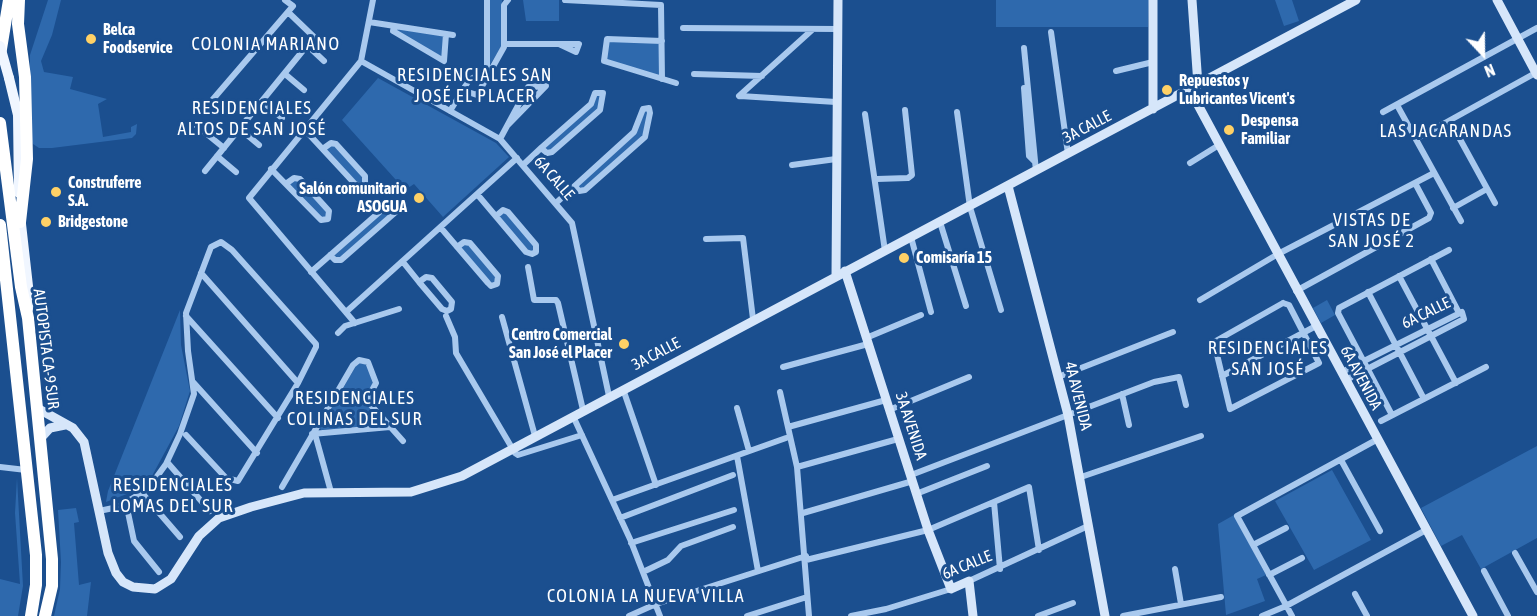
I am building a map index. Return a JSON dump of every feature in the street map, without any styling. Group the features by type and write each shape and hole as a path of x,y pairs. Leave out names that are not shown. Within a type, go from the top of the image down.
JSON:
{"highway":[{"path":"0,56 9,0"},
{"path":"19,0 18,24 25,77 27,154 20,222"},
{"name":"AUTOPISTA CA-9 SUR","path":"0,123 21,287 27,313 52,559 52,586 45,616"},
{"name":"AUTOPISTA CA-9 SUR","path":"0,225 2,260 36,555 36,585 31,616"}],"main road":[{"path":"0,46 18,115 20,222 29,295 27,313"}],"street":[{"path":"205,171 314,37 285,0"},
{"path":"355,323 249,199 271,169 361,61 373,0"},
{"path":"487,0 490,69"},
{"path":"462,90 477,95 504,44 504,5 508,0"},
{"name":"3A AVENIDA","path":"838,0 836,159 841,274 867,341 928,530 951,589"},
{"path":"1153,0 1154,109"},
{"name":"6A AVENIDA","path":"1192,0 1194,87 1220,145 1296,291 1473,616"},
{"name":"3A CALLE","path":"37,408 75,430 85,446 110,558 116,573 129,586 150,590 163,586 171,579 199,536 219,518 296,495 331,492 406,493 428,489 462,476 753,319 970,207 1008,186 1035,166 1068,154 1356,0"},
{"path":"1416,140 1537,73 1497,0"},
{"path":"565,1 660,4 662,79"},
{"path":"208,105 291,9"},
{"path":"369,22 450,34 444,61 393,31 394,26"},
{"path":"683,28 838,29"},
{"path":"1383,112 1537,28"},
{"path":"813,30 739,96 836,102"},
{"path":"1051,32 1068,154"},
{"path":"662,41 607,39 604,59 606,62 676,83"},
{"path":"504,44 559,44"},
{"path":"308,46 324,61"},
{"path":"1022,48 1035,166"},
{"name":"6A CALLE","path":"361,61 500,139 556,203 575,229 609,396"},
{"path":"1116,71 1153,62"},
{"path":"450,111 469,80 490,69"},
{"path":"285,74 304,90"},
{"path":"694,74 762,76"},
{"path":"500,139 507,126 528,87 546,86 507,126"},
{"path":"523,165 591,104 595,93 603,93 600,110 552,152 547,153 542,148"},
{"path":"262,101 282,118"},
{"path":"1396,105 1461,221"},
{"path":"556,203 634,132 642,109 648,108 650,112 645,137 585,190 579,190 575,186"},
{"path":"877,179 908,178 912,175 905,110"},
{"path":"957,112 970,207 1001,310"},
{"path":"865,114 877,179 885,251"},
{"path":"1450,121 1495,202"},
{"path":"197,126 224,147"},
{"path":"240,129 259,145"},
{"path":"304,129 357,185 365,184 365,176 336,144 331,143 324,148"},
{"path":"1190,163 1220,145"},
{"path":"217,156 236,172"},
{"path":"346,312 517,158"},
{"path":"792,165 836,159"},
{"path":"271,169 321,220 328,219 329,211 300,179 294,178 287,183"},
{"path":"1200,300 1278,255 1434,173"},
{"path":"1296,291 1429,218 1431,213 1415,183"},
{"name":"4A AVENIDA","path":"1008,186 1068,415 1105,616"},
{"path":"1453,208 1487,189"},
{"path":"477,194 526,252 532,254 536,252 537,244 508,212 503,210 496,216"},
{"path":"311,272 330,255 393,200 399,202 398,210 341,259 335,260 330,255"},
{"path":"940,222 966,306"},
{"path":"441,228 457,247 489,285 497,284 498,276 470,243 464,242 457,247"},
{"path":"911,237 931,312"},
{"path":"706,239 743,238 753,319"},
{"path":"99,511 126,503 142,494 153,483 167,462 193,402 186,316 211,247 218,241 232,250 316,344 298,383 242,478 235,482 226,478 186,435"},
{"path":"1392,415 1338,313 1339,308 1449,250"},
{"path":"1431,259 1458,311"},
{"path":"403,262 419,282 443,310 451,309 452,302 432,278 426,277 419,282"},
{"path":"528,267 534,300 556,300 583,410"},
{"path":"201,273 298,383"},
{"path":"1400,276 1456,383"},
{"path":"1368,292 1424,399"},
{"path":"1287,303 1305,332 1319,359 1317,365 1233,409 1227,404 1215,342 1217,338 1287,303"},
{"path":"338,333 345,326 399,309"},
{"name":"6A CALLE","path":"1458,311 1462,312 1464,319 1367,369 1344,376 1363,361 1458,311"},
{"path":"783,367 867,341 921,315"},
{"path":"186,316 278,418"},
{"path":"446,316 455,337 456,353 512,449 518,455 582,435"},
{"path":"502,317 535,436"},
{"path":"1221,376 1316,326"},
{"path":"1058,377 1173,332"},
{"path":"282,487 353,365 362,359 369,363 376,383 369,402 403,441"},
{"path":"1381,421 1485,368"},
{"path":"890,410 969,377"},
{"path":"803,513 912,478 1154,382 1179,378 1186,405"},
{"path":"193,382 257,453"},
{"path":"623,389 656,485"},
{"path":"780,392 797,467 803,513 809,616"},
{"path":"1122,394 1129,425"},
{"path":"193,402 200,396 209,399"},
{"path":"788,427 886,400"},
{"path":"737,408 749,452"},
{"path":"573,416 631,543 660,616"},
{"path":"375,428 383,419"},
{"path":"40,439 50,428 65,425"},
{"path":"314,434 390,427"},
{"path":"314,434 331,492"},
{"path":"1081,477 1201,436"},
{"path":"612,500 786,438"},
{"path":"797,467 898,440"},
{"path":"1292,616 1238,517 1378,440"},
{"path":"738,456 758,572"},
{"path":"1341,460 1380,531"},
{"path":"167,462 210,511"},
{"path":"916,494 987,466"},
{"path":"0,467 28,470"},
{"path":"620,518 734,475"},
{"path":"629,616 656,604 806,558 928,530 1029,487 1039,550"},
{"path":"142,494 180,537"},
{"path":"994,502 999,569"},
{"path":"126,503 134,542 159,572"},
{"path":"631,543 734,510"},
{"name":"6A CALLE","path":"851,616 886,613 951,589 999,569 1088,526"},
{"path":"643,572 668,560 681,546 733,527"},
{"path":"1253,545 1286,528"},
{"path":"1262,616 1286,606 1426,530"},
{"path":"1515,553 1537,592"},
{"path":"1269,575 1302,558"},
{"path":"1175,569 1181,604"},
{"path":"1484,571 1509,616"},
{"path":"969,581 973,616"},
{"path":"1355,594 1367,616"},
{"path":"747,616 807,597"},
{"path":"1123,616 1221,597"},
{"path":"1038,616 1052,614 1073,603"},
{"path":"1166,608 1168,616"}],"shaded area":[{"path":"48,0 61,0 52,35 41,61 44,72 73,77 70,89 107,99 98,104 103,137 131,132 131,127 137,124 136,134 132,138 52,148 39,148 33,144 30,137 30,55"},
{"path":"489,0 502,0 502,46 489,66"},
{"path":"523,0 559,0 559,21 526,21"},
{"path":"996,0 1149,0 1148,27 996,27"},
{"path":"1275,0 1292,0 1299,21 1284,26"},
{"path":"394,26 446,34 446,59 393,31"},
{"path":"605,40 662,41 662,79 604,59"},
{"path":"378,78 496,143 509,157 443,217 414,184 405,190 342,120"},
{"path":"601,92 600,110 552,152 541,148 591,104 594,94"},
{"path":"649,108 645,137 585,190 575,186 634,132 643,109"},
{"path":"334,143 365,176 361,186 324,148"},
{"path":"298,178 329,211 325,221 287,183"},
{"path":"392,200 400,206 341,260 330,255"},
{"path":"503,210 536,245 532,254 496,216"},
{"path":"468,242 498,276 493,286 457,247"},
{"path":"1327,300 1335,315 1321,323 1313,308"},
{"path":"180,310 181,345 190,391 179,426 152,476 132,492 106,502 108,491"},
{"path":"361,362 368,366 373,385 365,401 382,421 377,426 321,430 320,428 356,366"},
{"path":"1537,446 1537,538 1481,569 1462,535 1441,546 1421,508"},
{"path":"1332,470 1371,540 1314,570 1275,501"},
{"path":"17,478 23,586 18,616 0,616 0,579 20,584 15,513"},
{"path":"76,508 79,522 74,523 79,585 91,582 87,616 54,616 60,589 58,510"},
{"path":"1234,515 1266,575 1257,579 1265,601 1226,615 1218,524"}],"place":[{"name":"Belca Foodservice","path":"91,39"},
{"name":"Repuestos y Lubricantes Vicent's","path":"1167,90"},
{"name":"Despensa Familiar","path":"1229,130"},
{"name":"Construferre S.A.","path":"56,192"},
{"name":"Salón comunitario ASOGUA","path":"419,198"},
{"name":"Bridgestone","path":"46,222"},
{"name":"Comisaría 15","path":"904,258"},
{"name":"Centro Comercial San José el Placer","path":"624,344"}],"district":[{"name":"COLONIA MARIANO","path":"266,44"},
{"name":"RESIDENCIALES SAN JOSÉ EL PLACER","path":"475,85"},
{"name":"RESIDENCIALES ALTOS DE SAN JOSÉ","path":"252,118"},
{"name":"LAS JACARANDAS","path":"1446,131"},
{"name":"VISTAS DE SAN JOSÉ 2","path":"1372,230"},
{"name":"RESIDENCIALES SAN JOSÉ","path":"1268,358"},
{"name":"RESIDENCIALES COLINAS DEL SUR","path":"355,408"},
{"name":"RESIDENCIALES LOMAS DEL SUR","path":"173,495"},
{"name":"COLONIA LA NUEVA VILLA","path":"646,596"}]}
